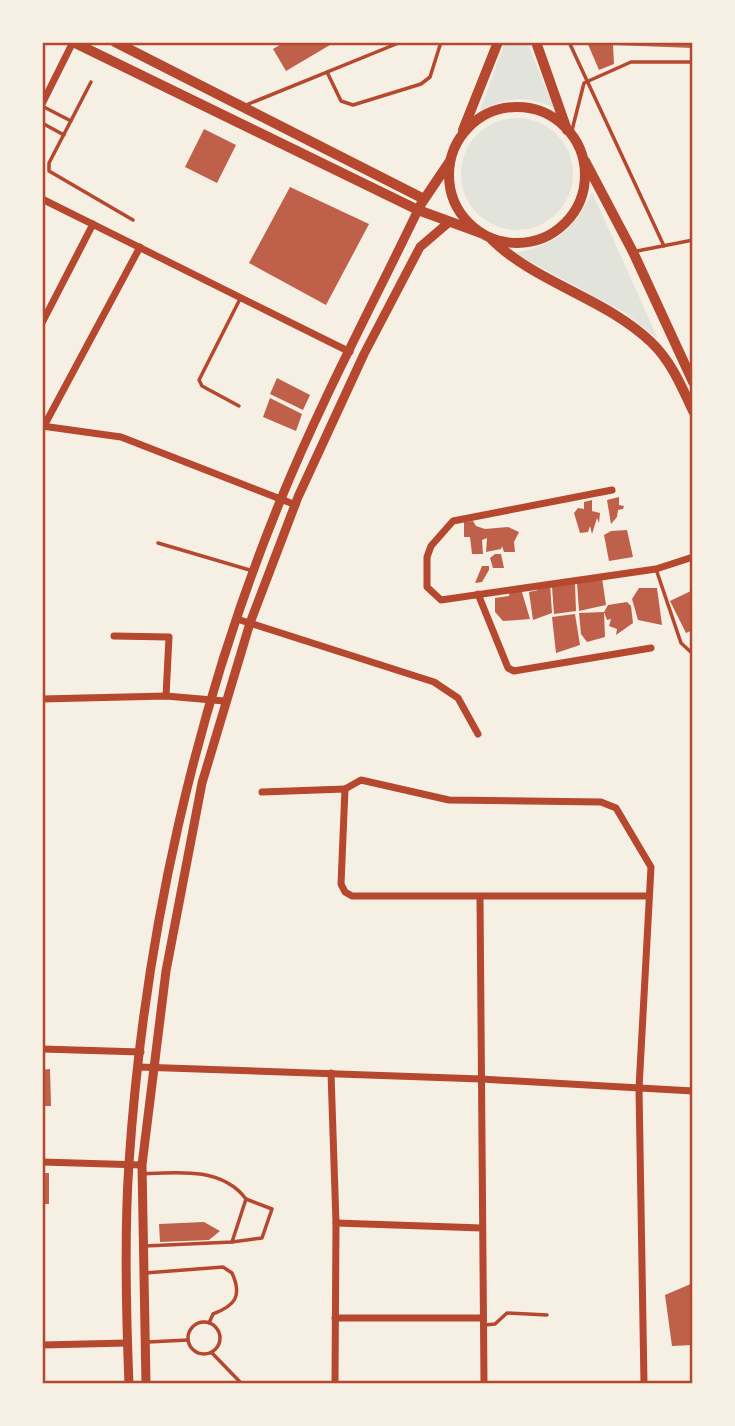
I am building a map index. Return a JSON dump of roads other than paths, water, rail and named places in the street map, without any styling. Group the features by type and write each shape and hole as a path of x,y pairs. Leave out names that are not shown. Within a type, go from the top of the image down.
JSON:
{"main road":[{"path":"73,42 418,210 512,243 534,242 562,225 581,198 585,177 582,155"},
{"path":"115,42 424,199"},
{"path":"418,210 450,161 498,42"},
{"path":"536,42 569,132 634,252 693,382"},
{"path":"460,138 474,122 491,112 511,107 532,109 551,117 569,132"},
{"path":"450,161 449,182 454,202 465,220 510,257 626,321 653,343 676,374 693,411"}],"street":[{"path":"42,105 73,42"},
{"path":"42,199 350,352"},
{"path":"129,1384 129,1164 139,1067 167,886 210,698 281,498 418,210"},
{"path":"146,1384 142,1169 166,971 202,783 224,701 250,623 296,505 364,354 420,247 449,223"},
{"path":"42,323 93,224"},
{"path":"140,247 43,426 121,437 296,505"},
{"path":"612,490 453,522 431,546 427,587 441,600 656,569 693,557"},
{"path":"478,594 509,668 514,671 651,648"},
{"path":"237,619 434,682 458,698 478,734"},
{"path":"114,636 169,637 166,696"},
{"path":"42,699 166,696 224,701"},
{"path":"262,792 345,789 361,780 449,800 601,802 615,808 651,867 639,1088 644,1384"},
{"path":"345,789 341,884 345,892 352,896 649,896"},
{"path":"480,898 484,1384"},
{"path":"42,1049 141,1052"},
{"path":"139,1067 481,1079 693,1091"},
{"path":"331,1073 336,1223 335,1384"},
{"path":"42,1162 129,1164 142,1169"},
{"path":"336,1223 482,1228"},
{"path":"335,1318 483,1322"},
{"path":"42,1345 127,1343"}],"lane":[{"path":"240,107 401,42"},
{"path":"327,72 341,102 353,105 421,83 430,77 442,42"},
{"path":"569,42 664,246"},
{"path":"569,132 587,82 631,62 693,62"},
{"path":"91,82 49,163 49,171 133,220"},
{"path":"42,105 71,121"},
{"path":"42,123 64,135"},
{"path":"634,252 693,240"},
{"path":"239,406 202,386 199,380 240,297"},
{"path":"158,543 254,572"},
{"path":"656,569 681,643 693,654"},
{"path":"142,1169 208,1174 239,1190 246,1199 265,1204 272,1209 262,1238 143,1246"},
{"path":"232,1242 246,1199"},
{"path":"144,1273 223,1267 232,1272 236,1301 232,1306 213,1314 208,1322"},
{"path":"483,1322 495,1324 507,1313 547,1315"},
{"path":"208,1322 218,1330 220,1336 217,1349 212,1353 200,1354 190,1347 188,1340 191,1328 208,1322"},
{"path":"146,1342 188,1340"},
{"path":"212,1353 242,1384"}]}
